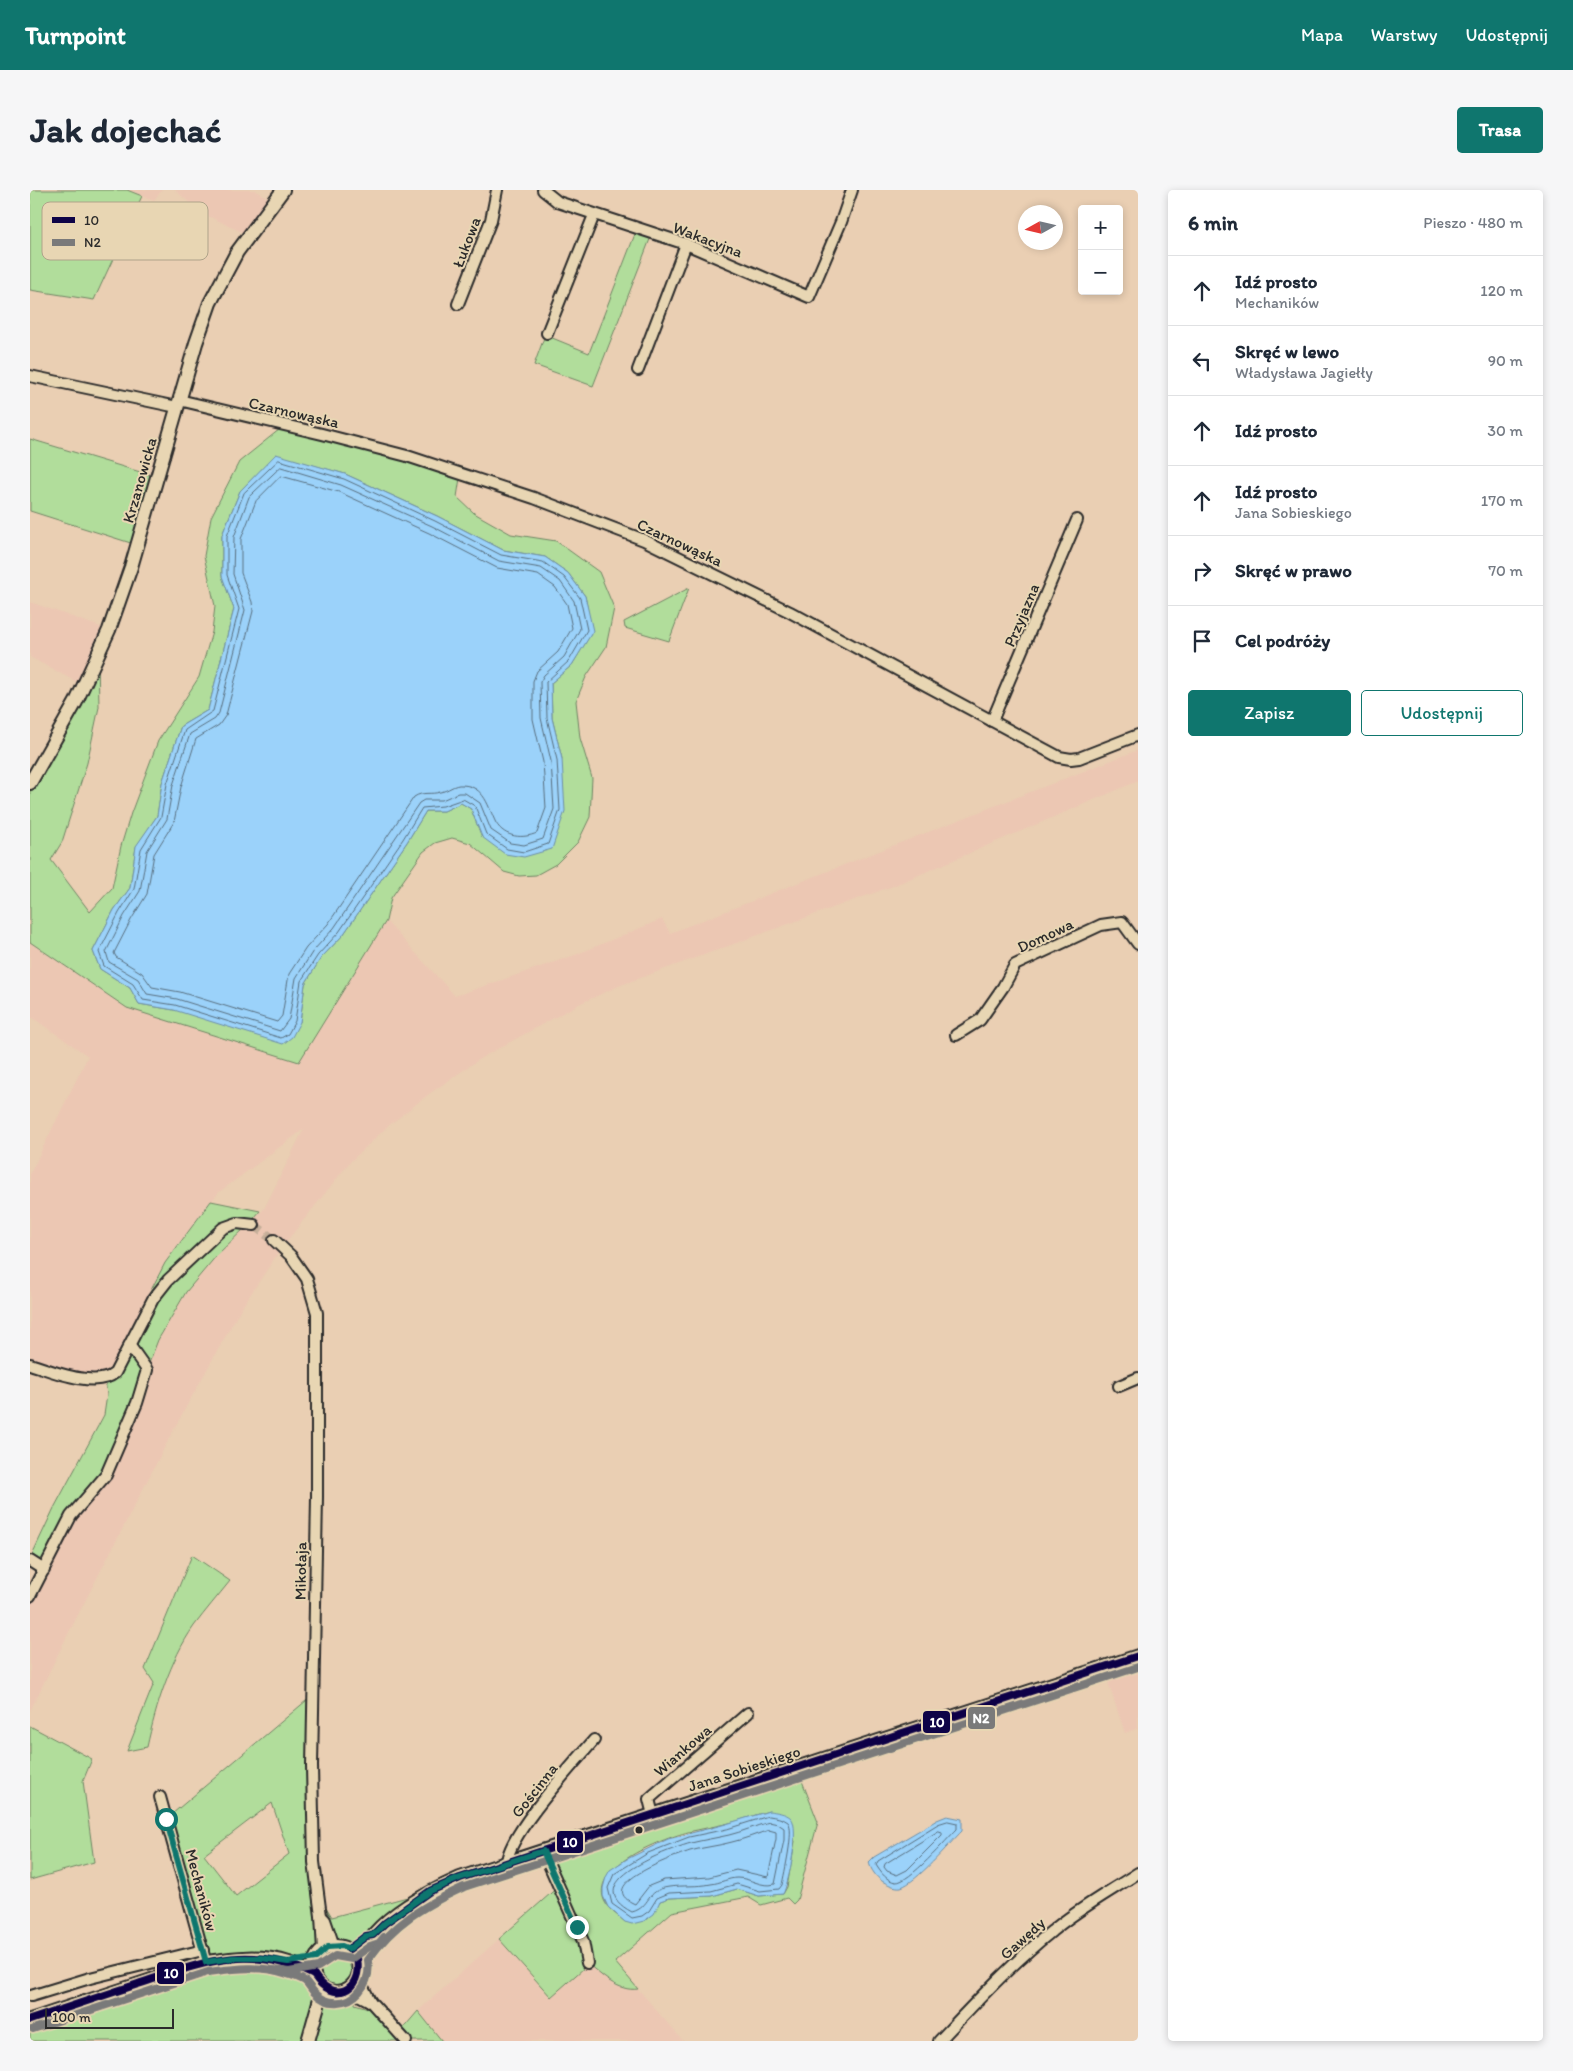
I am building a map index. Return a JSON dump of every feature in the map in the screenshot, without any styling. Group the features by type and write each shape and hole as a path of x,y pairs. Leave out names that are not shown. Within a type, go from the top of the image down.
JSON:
{"street":[{"name":"Krzanowicka","path":"30,782 76,702 109,630 131,567 204,321 224,274 248,235 283,190"},
{"name":"Łukowa","path":"458,304 491,220 497,190"},
{"name":"Wakacyjna","path":"543,190 558,202 686,244 809,297 841,222 852,190"},
{"path":"547,333 594,215"},
{"path":"638,370 686,244"},
{"name":"Czarnowąska","path":"30,376 322,434 407,456 534,498 644,540 790,612 1064,759 1079,758 1138,735"},
{"name":"Przyjazna","path":"992,721 1077,520"},
{"name":"Domowa","path":"956,1035 980,1020 1017,964 1101,925 1122,922 1138,944"},
{"path":"30,1364 84,1379 99,1380 110,1377 115,1373 130,1346 153,1299 168,1280 223,1228 237,1224 250,1223 254,1225"},
{"name":"Mikołaja","path":"274,1240 291,1256 307,1279 317,1313 317,1497 312,1766 314,1862 321,1916 326,1920 324,1951"},
{"path":"30,1596 71,1516 106,1475 143,1388 147,1370 130,1346"},
{"path":"1119,1386 1138,1378"},
{"path":"30,1561 44,1570"},
{"name":"Jana Sobieskiego","path":"353,1954 371,1941 373,1935 385,1923 430,1891 460,1878 1138,1656"},
{"name":"Wiankowa","path":"653,1815 649,1800 748,1713"},
{"name":"Gościnna","path":"507,1862 508,1850 539,1805 594,1740"},
{"name":"Mechaników","path":"160,1797 204,1956"},
{"path":"543,1851 580,1934 586,1952 587,1963"},
{"name":"Gawędy","path":"939,2041 981,1995 1050,1931 1138,1873"},
{"path":"288,1962 324,1951 353,1954 359,1964 358,1977 370,2001 406,2041"},
{"path":"314,1975 324,1951"},
{"path":"30,2020 204,1956"},
{"path":"31,1996 90,1978 204,1956 261,1958 288,1962 314,1975 328,1990 347,1989 370,2001"},
{"path":"347,1989 358,1977"},
{"path":"308,2041 328,1990"}],"shaded area":[{"path":"127,190 162,190 154,200"},
{"path":"175,190 255,190 274,201 248,235 208,216 208,202 189,202"},
{"path":"30,602 109,630 84,686 30,657"},
{"path":"1138,750 1138,781 893,886 621,985 579,1004 481,1058 429,1094 388,1126 350,1162 282,1247 240,1310 175,1427 30,1711 30,1596 147,1370 158,1340 186,1292 217,1255 264,1209 304,1129 218,1193 165,1263 105,1379 30,1364 30,1174 88,1056 30,1016 30,942 127,1008 299,1062 386,921 455,996 575,955 662,919 670,933"},
{"path":"1138,1656 1138,1728 1125,1733 1103,1667"},
{"path":"499,1939 550,1997 587,1963 607,1979 633,1989 638,1989 683,2041 442,2041 418,2011"}],"green space":[{"path":"30,190 127,190 142,196 139,202 42,202 42,260 112,260 94,300 30,290"},
{"path":"637,229 652,234 593,386 534,365 545,335 589,353"},
{"path":"285,425 460,478 457,497 474,513 511,534 556,541 599,572 614,608 606,647 586,677 576,701 580,738 592,778 590,817 578,842 556,864 536,875 519,876 504,872 470,843 452,838 435,843 423,852 391,898 386,921 299,1062 127,1008 30,942 30,783 98,656 99,707 87,763 62,842 51,860 90,912 112,888 121,846 131,813 158,741 199,677 212,632 215,606 204,556 211,517 239,462","holes":["276,455 345,474 437,516 503,550 545,557 568,573 585,596 592,632 572,665 551,683 552,718 562,759 482,837 471,809 461,803 444,811 426,811 343,935 321,958 305,984 300,1022 174,1010 139,1004 130,988 100,969 93,951 114,910 130,888 136,847 157,816 162,783 181,726 208,710 234,609 222,576 222,535 240,491"]},
{"path":"30,439 157,477 137,545 30,511"},
{"path":"689,588 669,641 625,628 624,622"},
{"path":"211,1201 260,1211 217,1255 186,1292 158,1340 106,1475 85,1500 44,1570 30,1559 54,1508 104,1415 107,1395 105,1379 165,1263"},
{"path":"192,1555 230,1581 194,1626 178,1653 159,1700 147,1747 127,1751 154,1683 145,1669"},
{"path":"313,1695 312,1766 321,1916 330,1917 326,1907 332,1917 430,1891 385,1923 348,1960 357,1988 355,2004 381,2012 400,2032 418,2011 442,2041 30,2041 30,2032 124,1998 215,1971 206,1962 166,1819","holes":["272,1803 289,1854 236,1896 204,1855"]},
{"path":"30,1726 92,1759 83,1781 94,1862 30,1880"},
{"path":"797,1768 818,1822 797,1900 793,1904 787,1898 761,1905 748,1897 672,1912 615,1962 638,1989 624,1988 617,1985 587,1963 584,1968 551,1997 499,1939 559,1886 543,1851","holes":["769,1811 795,1841 787,1887 783,1894 759,1896 737,1889 712,1896 669,1898 660,1901 656,1907 625,1922 608,1907 602,1893 605,1880 614,1868 628,1858 661,1841 688,1832 731,1823"]}],"water":[{"path":"276,454 345,474 437,516 503,550 545,557 568,573 585,596 593,631 572,665 551,683 552,718 562,759 565,811 552,849 524,857 505,854 482,837 471,809 461,803 444,811 426,811 343,935 321,958 305,984 300,1022 292,1037 283,1044 174,1010 139,1004 130,988 100,969 93,951 114,910 130,888 136,846 157,816 162,783 181,726 208,710 234,609 222,576 222,535 240,491"},
{"path":"769,1811 786,1815 791,1818 793,1823 793,1855 783,1894 759,1896 737,1889 712,1896 669,1898 660,1901 654,1914 644,1921 632,1924 625,1922 608,1907 603,1896 606,1877 610,1870 627,1859 668,1839"},
{"path":"947,1816 962,1819 962,1831 933,1862 908,1884 901,1887 894,1886 880,1880 876,1876 869,1862 874,1857"}],"tunnel":[{"path":"254,1225 274,1240"}],"transit line":[{"name":"10","path":"349,1949 366,1936 373,1935 385,1923 430,1891 460,1878 1138,1656"},
{"name":"N2","path":"33,2029 208,1972 237,1969 266,1969 292,1975 305,1981 314,1992 325,2000 331,2002 343,2001 354,1996 362,1989 369,1969 368,1960 388,1936 422,1909 464,1887 1138,1667"},
{"name":"N2","path":"273,1970 289,1972 318,1967 335,1956 352,1959 370,1946 379,1943 384,1937"},
{"name":"10","path":"314,1975 322,1984 330,1989 345,1990 351,1986 355,1979 358,1970 357,1958"},
{"name":"10","path":"30,2020 183,1969 226,1959 268,1960 291,1965 314,1975"}],"route":[{"path":"166,1819 206,1962 232,1958 261,1958 288,1962 316,1958 319,1953 328,1947 342,1946 349,1949 366,1936 373,1935 385,1923 430,1891 460,1878 543,1851 577,1927"}]}
